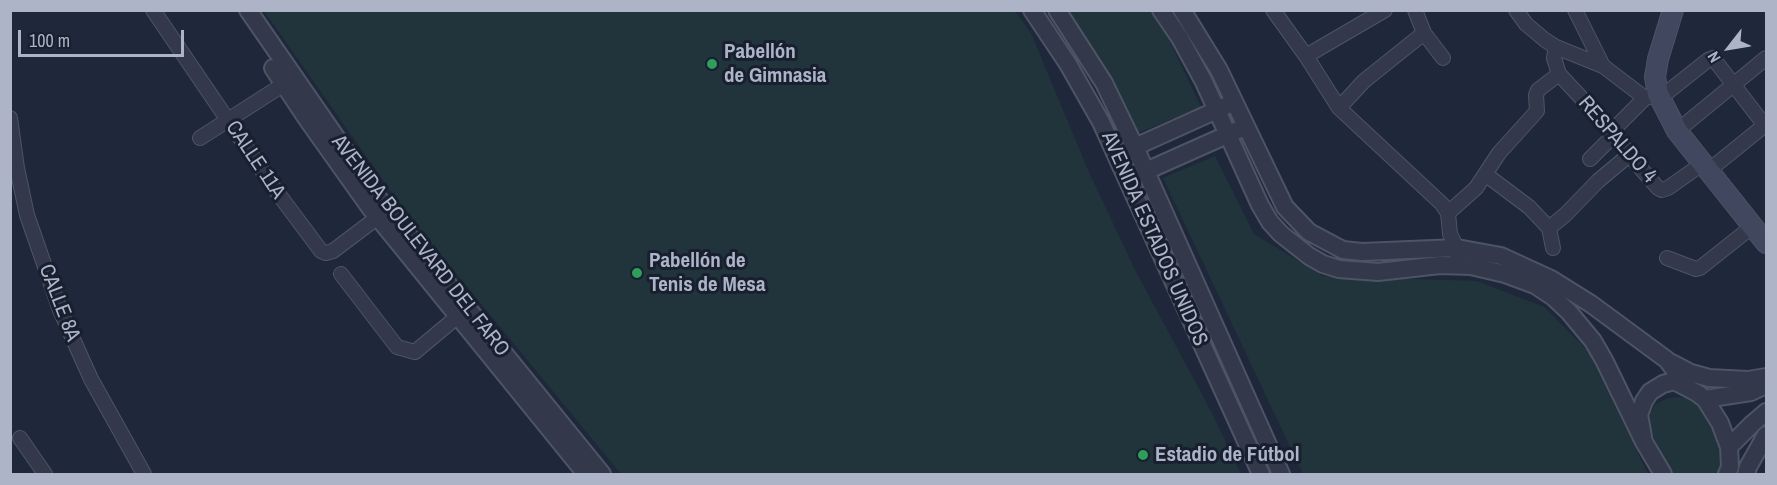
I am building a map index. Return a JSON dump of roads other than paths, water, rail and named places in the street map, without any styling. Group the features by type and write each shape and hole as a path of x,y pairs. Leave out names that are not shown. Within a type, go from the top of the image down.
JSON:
{"main road":[{"path":"1673,10 1658,59 1655,97 1705,168 1767,243"}],"street":[{"name":"CALLE 11A","path":"153,10 274,188 321,251 326,253 333,251 378,218"},
{"name":"AVENIDA BOULEVARD DEL FARO","path":"234,10 543,412 586,474"},
{"name":"AVENIDA BOULEVARD DEL FARO","path":"248,10 289,81 307,119 378,218 458,316 543,412 602,474"},
{"name":"AVENIDA ESTADOS UNIDOS","path":"1032,10 1068,64 1101,122 1261,474"},
{"name":"AVENIDA ESTADOS UNIDOS","path":"1057,10 1104,83 1135,147 1281,474"},
{"path":"1161,10 1218,109 1252,189 1270,222 1281,234 1308,256 1339,269 1378,272 1430,266 1458,266 1488,269 1535,285 1553,297 1582,326 1604,360 1644,442 1663,474"},
{"path":"1182,10 1219,70 1285,207 1309,232 1343,250 1362,252 1457,248 1501,256 1551,279 1591,304 1667,360 1691,373 1708,378 1748,380 1767,377"},
{"path":"1273,10 1339,108 1442,204 1448,213 1450,234 1457,248 1458,266"},
{"path":"1306,56 1385,10"},
{"path":"1415,10 1424,33 1443,58"},
{"path":"1516,10 1526,24 1545,40 1603,66 1655,97"},
{"path":"1575,10 1603,66"},
{"path":"1339,108 1364,81 1424,33"},
{"path":"1448,213 1476,188 1498,153 1537,111 1536,94 1538,90 1559,74 1554,58 1556,46"},
{"path":"1590,159 1615,134 1617,126 1711,58 1766,126 1705,168"},
{"path":"1677,131 1767,58"},
{"name":"RESPALDO 4","path":"1559,74 1615,134 1629,156 1658,188 1662,190 1668,188 1705,168"},
{"path":"200,138 289,81"},
{"path":"1116,155 1234,102"},
{"name":"CALLE 8A","path":"10,118 27,215 60,310 91,379 144,474"},
{"path":"1125,176 1146,171 1246,127"},
{"path":"1549,228 1598,181 1629,156"},
{"path":"1485,174 1529,207 1549,228 1553,248"},
{"path":"1667,258 1696,269 1700,268 1753,226"},
{"path":"341,274 397,347 415,352 458,316"},
{"path":"1667,360 1688,388"},
{"path":"1644,442 1639,415 1644,401 1650,392 1663,384 1674,381 1705,399 1720,423 1729,447 1729,472"},
{"path":"1705,399 1751,392 1767,386"},
{"path":"1729,447 1767,412"},
{"path":"1746,474 1767,435"},
{"path":"20,438 45,474"}],"place":[{"name":"Pabellón de Gimnasia","path":"712,64"},
{"name":"Pabellón de Tenis de Mesa","path":"637,273"},
{"name":"Estadio de Fútbol","path":"1143,455"}]}
